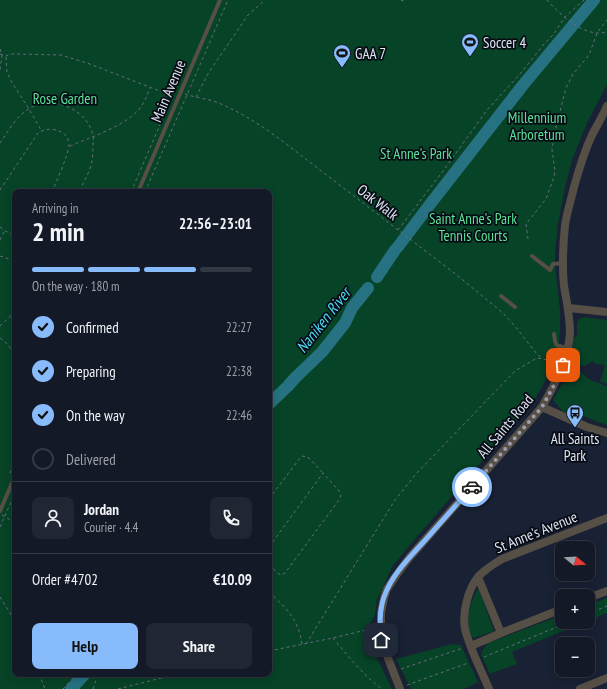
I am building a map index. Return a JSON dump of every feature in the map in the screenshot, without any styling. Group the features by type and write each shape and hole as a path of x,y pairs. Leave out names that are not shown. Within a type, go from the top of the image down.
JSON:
{"street":[{"name":"All Saints Road","path":"400,689 381,640 381,612 384,598 388,589 409,558 542,407 558,378 566,358 570,334 569,308 564,285 563,263 565,226 580,166 586,149 606,109"},
{"path":"569,308 607,312"},
{"path":"542,407 587,427 607,433"},
{"name":"St Anne's Avenue","path":"489,689 465,628 464,613 469,594 478,577 489,566 502,559 607,518"},
{"path":"478,577 501,633"},
{"path":"595,595 607,591"},
{"path":"471,646 555,612"},
{"path":"580,689 607,678"}],"lane":[{"name":"Main Avenue","path":"139,189 220,0"},
{"path":"532,256 550,270 553,264 563,263"},
{"path":"500,296 515,307"},
{"path":"554,334 557,346 568,348"},
{"path":"0,511 12,483"}],"path":[{"path":"146,189 228,0"},
{"path":"196,97 209,72 248,14 265,0"},
{"path":"401,0 405,0"},
{"path":"547,0 556,11 573,24 591,32 607,32"},
{"path":"398,230 487,110 553,35 565,17 584,0"},
{"path":"528,239 526,224 546,199 554,177 555,170 552,150 555,131 566,88 573,74 589,55 597,33 607,20"},
{"path":"0,49 2,55 0,70"},
{"path":"0,54 6,56 10,54 61,55 87,63 178,99"},
{"path":"6,56 7,72 11,81 41,130"},
{"path":"69,146 116,126 132,116 141,108 150,88"},
{"name":"Oak Walk","path":"181,92 220,104 263,127 285,143 458,276 503,313 514,324 537,354 543,359"},
{"path":"0,143 16,120 22,113 29,109 41,104 52,103 73,109 82,115 89,125 93,136 92,162 80,189"},
{"path":"0,190 33,139 41,130 47,129 55,129 67,136 69,146 53,189"},
{"path":"0,227 4,231 12,234"},
{"path":"0,240 4,231"},
{"path":"0,256 12,260"},
{"path":"0,326 12,315"},
{"path":"0,338 12,350"},
{"path":"306,644 396,500 416,474 515,371 537,358 563,365"},
{"path":"272,495 303,456 309,458 340,492 341,496 285,573 282,575 279,574 272,568"},
{"path":"272,543 323,474"},
{"path":"0,527 12,499"},
{"path":"0,514 12,521"},
{"path":"272,595 292,616 299,629 302,644"},
{"path":"0,597 12,616"},
{"path":"595,611 607,606"},
{"path":"272,651 366,629 380,628"},
{"path":"400,689 477,660 555,628"},
{"path":"333,638 373,683 382,689"},
{"path":"393,671 471,646"},
{"path":"40,677 45,689"},
{"path":"63,689 74,677"},
{"path":"93,689 97,677"},
{"path":"118,689 166,677"}],"green space":[{"name":"St Anne's Park","path":"0,0 607,0 607,85 588,121 572,160 558,224 555,264 560,310 560,330 559,346 556,358 550,373 533,402 392,567 377,599 375,615 365,633 392,689 0,689"},
{"path":"584,317 607,320 607,384 600,382 605,365 596,364 593,361 584,366 576,365 573,362 575,350 572,350 574,338 577,336 577,323 579,319"},
{"path":"575,369 590,380 607,386 607,425 579,414 573,418 564,413 553,400 562,384 564,384 570,370"},
{"path":"478,589 494,631 473,638 468,627 468,620 472,600"},
{"path":"607,598 607,613 595,618 595,602"},
{"path":"555,618 555,629 568,629 512,652 517,664 490,674 481,655 488,643"},
{"path":"452,644 461,645 478,682 464,689 411,689 396,659"}],"waterway":[{"path":"397,248 523,85 594,0"},
{"path":"377,277 395,250"},
{"name":"Naniken River","path":"272,401 322,352 345,323 352,308 368,288"},
{"name":"Naniken River","path":"71,689 82,677"}],"way so far":[{"path":"472,487 542,407 558,378 563,365"}],"place":[{"name":"Soccer 4","path":"470,57"},
{"name":"GAA 7","path":"342,68"},
{"name":"All Saints Park","path":"575,428"}],"route":[{"path":"381,640 381,612 384,598 395,577 409,558 472,487"}],"park label":[{"name":"Rose Garden","path":"65,98"},
{"name":"Millennium Arboretum","path":"537,126"},
{"name":"Saint Anne's Park Tennis Courts","path":"473,226"}]}
